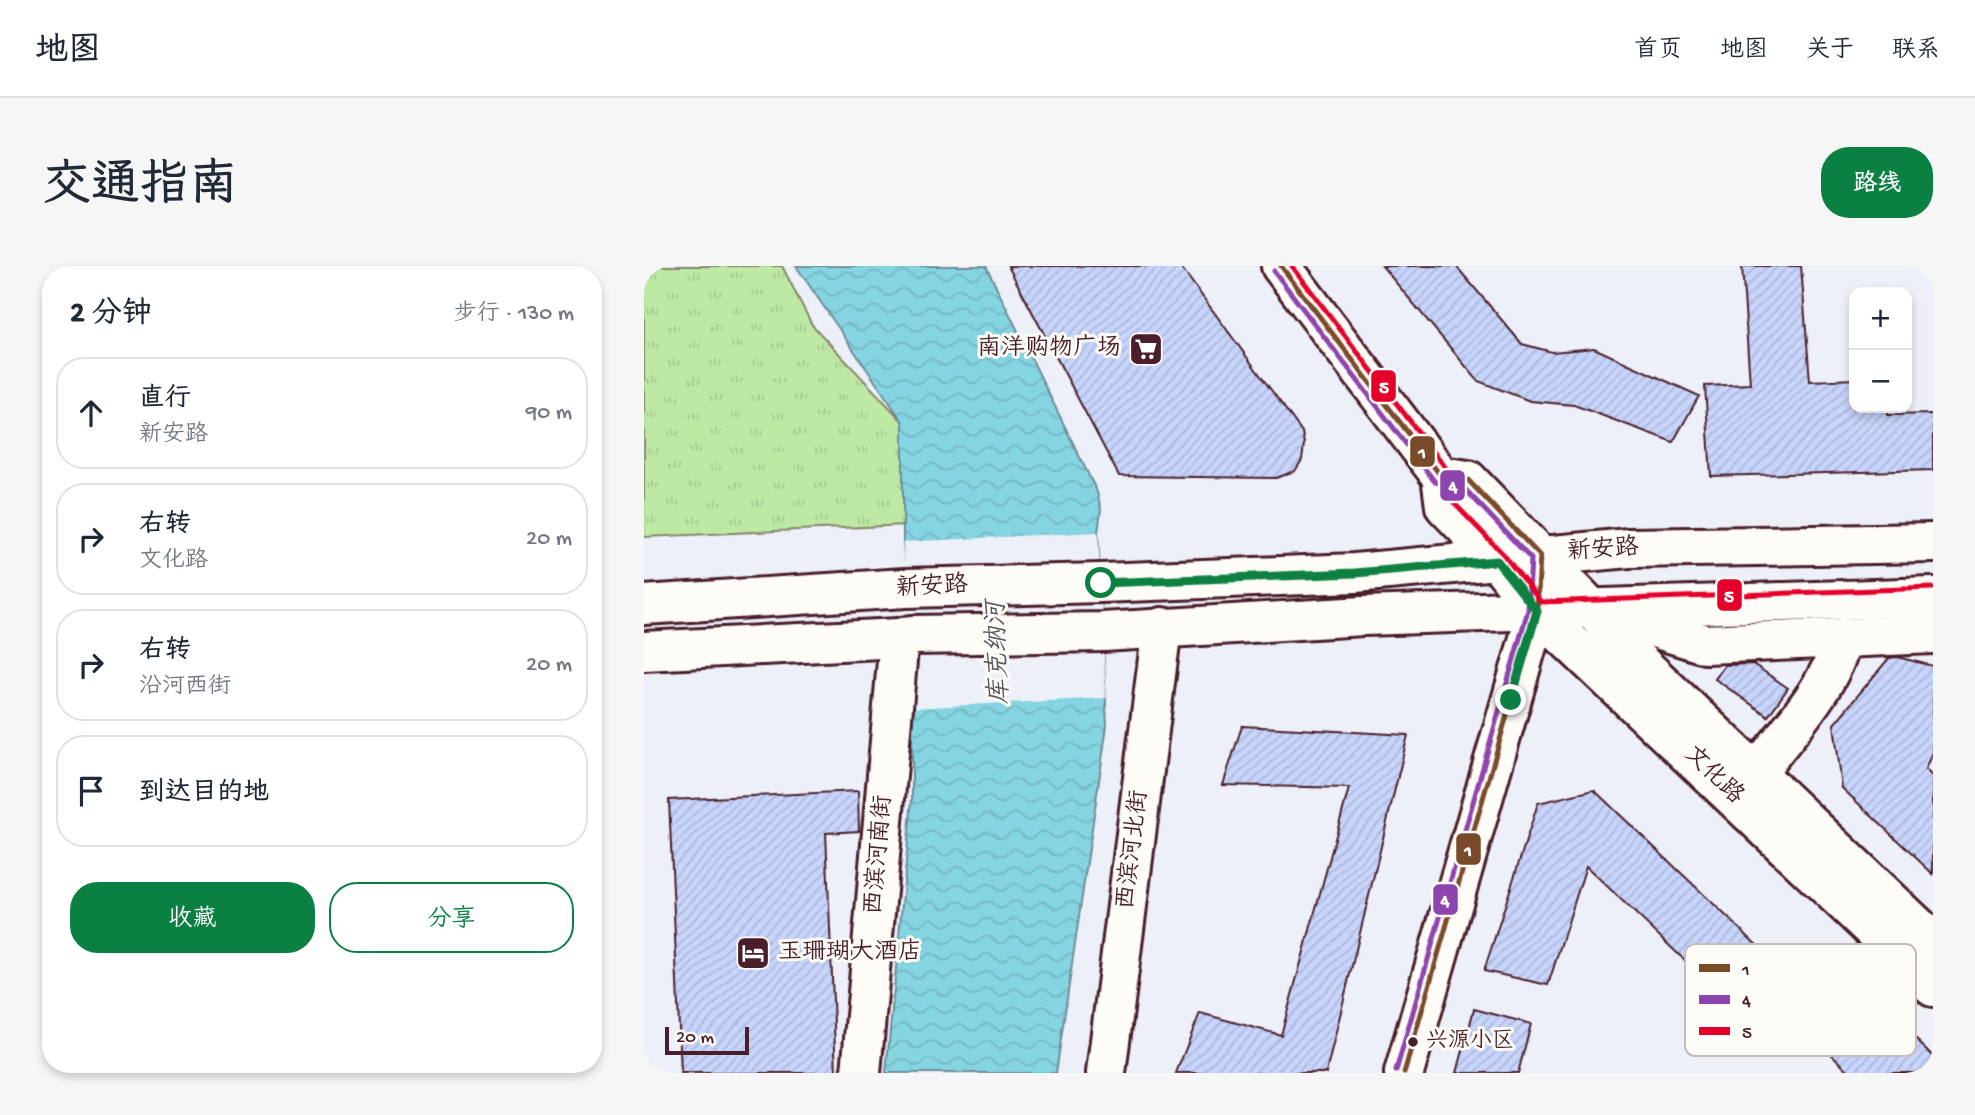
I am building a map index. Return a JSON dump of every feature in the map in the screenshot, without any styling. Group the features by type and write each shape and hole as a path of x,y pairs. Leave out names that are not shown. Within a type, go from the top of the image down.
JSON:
{"main road":[{"path":"1281,266 1441,476"},
{"name":"文化路","path":"1888,944 1537,611 1497,561 1445,506 1441,476 1468,480 1636,659 1933,941"},
{"name":"新安路","path":"644,604 905,588 1355,573 1629,548 1933,543"},
{"path":"1404,1073 1537,611 1540,556"},
{"name":"新安路","path":"644,651 906,636 1103,632 1363,616 1933,597"},
{"path":"1591,608 1705,644 1933,634"},
{"name":"西滨河北街","path":"1106,1073 1162,627"},
{"name":"西滨河南街","path":"861,1073 906,636"},
{"path":"1756,773 1829,677 1838,657 1842,638"},
{"name":"文化路","path":"1916,971 1933,987"}],"green space":[{"path":"644,266 782,266 812,325 925,445 907,525 644,537"}],"water":[{"name":"库克纳河","path":"796,266 986,266 1097,492 1101,509 1098,532 1107,726 1056,1073 886,1073 912,799 912,635 903,542 903,422"}],"pier":[{"path":"1098,532 1106,698 911,708 903,542"}],"building":[{"name":"南洋购物广场","path":"1008,266 1180,266 1302,432 1302,460 1295,471 1276,478 1119,476"},
{"path":"1382,266 1456,266 1522,344 1552,352 1594,348 1699,396 1673,442 1574,405 1530,401 1478,381"},
{"path":"1742,266 1801,266 1810,381 1849,379 1849,413 1933,414 1933,470 1711,476 1705,386 1750,384"},
{"path":"1897,657 1933,666 1933,753 1926,769 1933,776 1933,874 1842,788 1834,724 1889,658"},
{"path":"1753,664 1788,688 1768,716 1715,679 1725,665"},
{"path":"1242,726 1408,735 1326,1073 1176,1073 1200,1013 1281,1035 1349,788 1223,785"},
{"path":"1594,790 1756,944 1685,944 1685,961 1586,866 1548,985 1484,971 1538,803"},
{"name":"玉珊瑚大酒店","path":"858,791 859,831 826,833 836,1073 681,1073 669,800"},
{"path":"1474,1009 1531,1024 1518,1073 1457,1073"},
{"path":"1916,1040 1933,1056 1933,1073 1851,1073 1833,1056 1916,1056"}],"transit line":[{"name":"1","path":"1281,266 1441,476 1468,480 1540,556 1537,611 1404,1073"},
{"name":"5","path":"1292,266 1448,471 1453,502 1503,554 1541,602 1933,588"},
{"name":"4","path":"1274,271 1435,482 1464,488 1531,559 1528,610 1396,1071"}],"place":[{"name":"南洋购物广场","path":"1146,349"},
{"name":"玉珊瑚大酒店","path":"753,953"},
{"name":"兴源小区","path":"1413,1042"}],"route":[{"path":"1101,583 1355,573 1497,561 1537,611 1511,700"}]}
